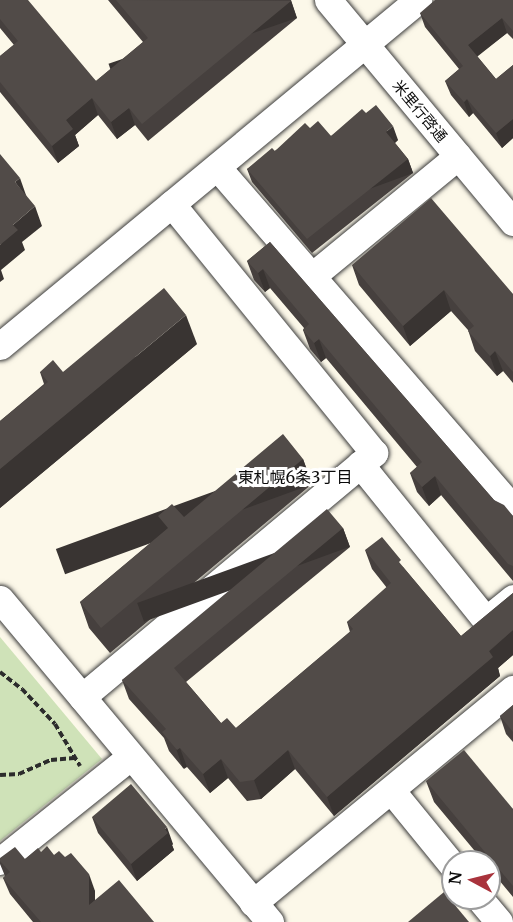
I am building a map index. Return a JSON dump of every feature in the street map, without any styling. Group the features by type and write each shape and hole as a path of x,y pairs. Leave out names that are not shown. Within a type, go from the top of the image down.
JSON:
{"street":[{"name":"米里行啓通","path":"328,0 513,222"},
{"path":"0,346 418,0"},
{"path":"312,276 458,156"},
{"path":"217,167 513,509"},
{"path":"82,697 374,453 172,204"},
{"path":"360,465 486,620 513,598"},
{"path":"0,599 82,697 255,914 391,790 513,689"},
{"path":"0,861 130,757"},
{"path":"391,790 441,851"},
{"path":"489,910 499,922"}],"path":[{"path":"0,672 22,689 55,724 74,759 85,772"},
{"path":"0,775 19,774 51,760 74,759"}],"green space":[{"path":"0,637 102,759 0,841"}],"building":[{"path":"0,0 28,0 96,81 148,38 116,0 291,1 142,124 129,108 111,122 92,98 66,120 73,129 52,146 0,82 0,56 18,41 0,19"},
{"path":"435,0 513,0 513,31 502,18 468,45 496,79 513,65 513,119 496,133 467,99 464,102 445,81 463,66 420,13"},
{"path":"376,105 393,126 386,132 408,159 307,239 247,169 272,148 275,151 305,123 310,128 318,121 331,136 362,109 366,113"},
{"path":"0,154 20,178 15,182 35,206 13,225 18,230 0,245"},
{"path":"431,198 513,294 513,372 495,351 490,356 468,331 474,326 444,290 403,326 352,265"},
{"path":"270,242 494,500 504,505 513,516 513,566 508,564 435,476 422,487 410,473 422,462 319,339 314,343 303,330 309,324 263,269 258,273 247,261"},
{"path":"164,288 186,315 0,469 0,421 48,382 40,372 53,360 63,372"},
{"path":"283,434 303,459 101,628 80,602 168,528 158,516 172,504 184,517"},
{"path":"327,509 343,528 174,668 221,723 227,718 236,728 353,629 347,622 391,583 365,550 382,537 401,560 399,562 461,636 513,593 513,630 489,651 493,657 327,797 288,750 254,780 240,782 221,759 203,774 180,748 177,750 162,732 166,729 122,680"},
{"path":"513,705 513,732 500,716"},
{"path":"464,750 513,809 513,886 501,872 501,850 483,850 426,781"},
{"path":"131,784 167,827 165,829 168,833 131,864 92,817"},
{"path":"47,846 54,855 59,851 65,857 71,853 89,874 89,905 119,880 154,922 41,922 3,878 10,872 0,858 15,847 25,859 38,848 41,852"},
{"path":"441,894 441,910 459,910 469,922 408,922"}],"district":[{"name":"東札幌6条3丁目","path":"295,477"}]}
